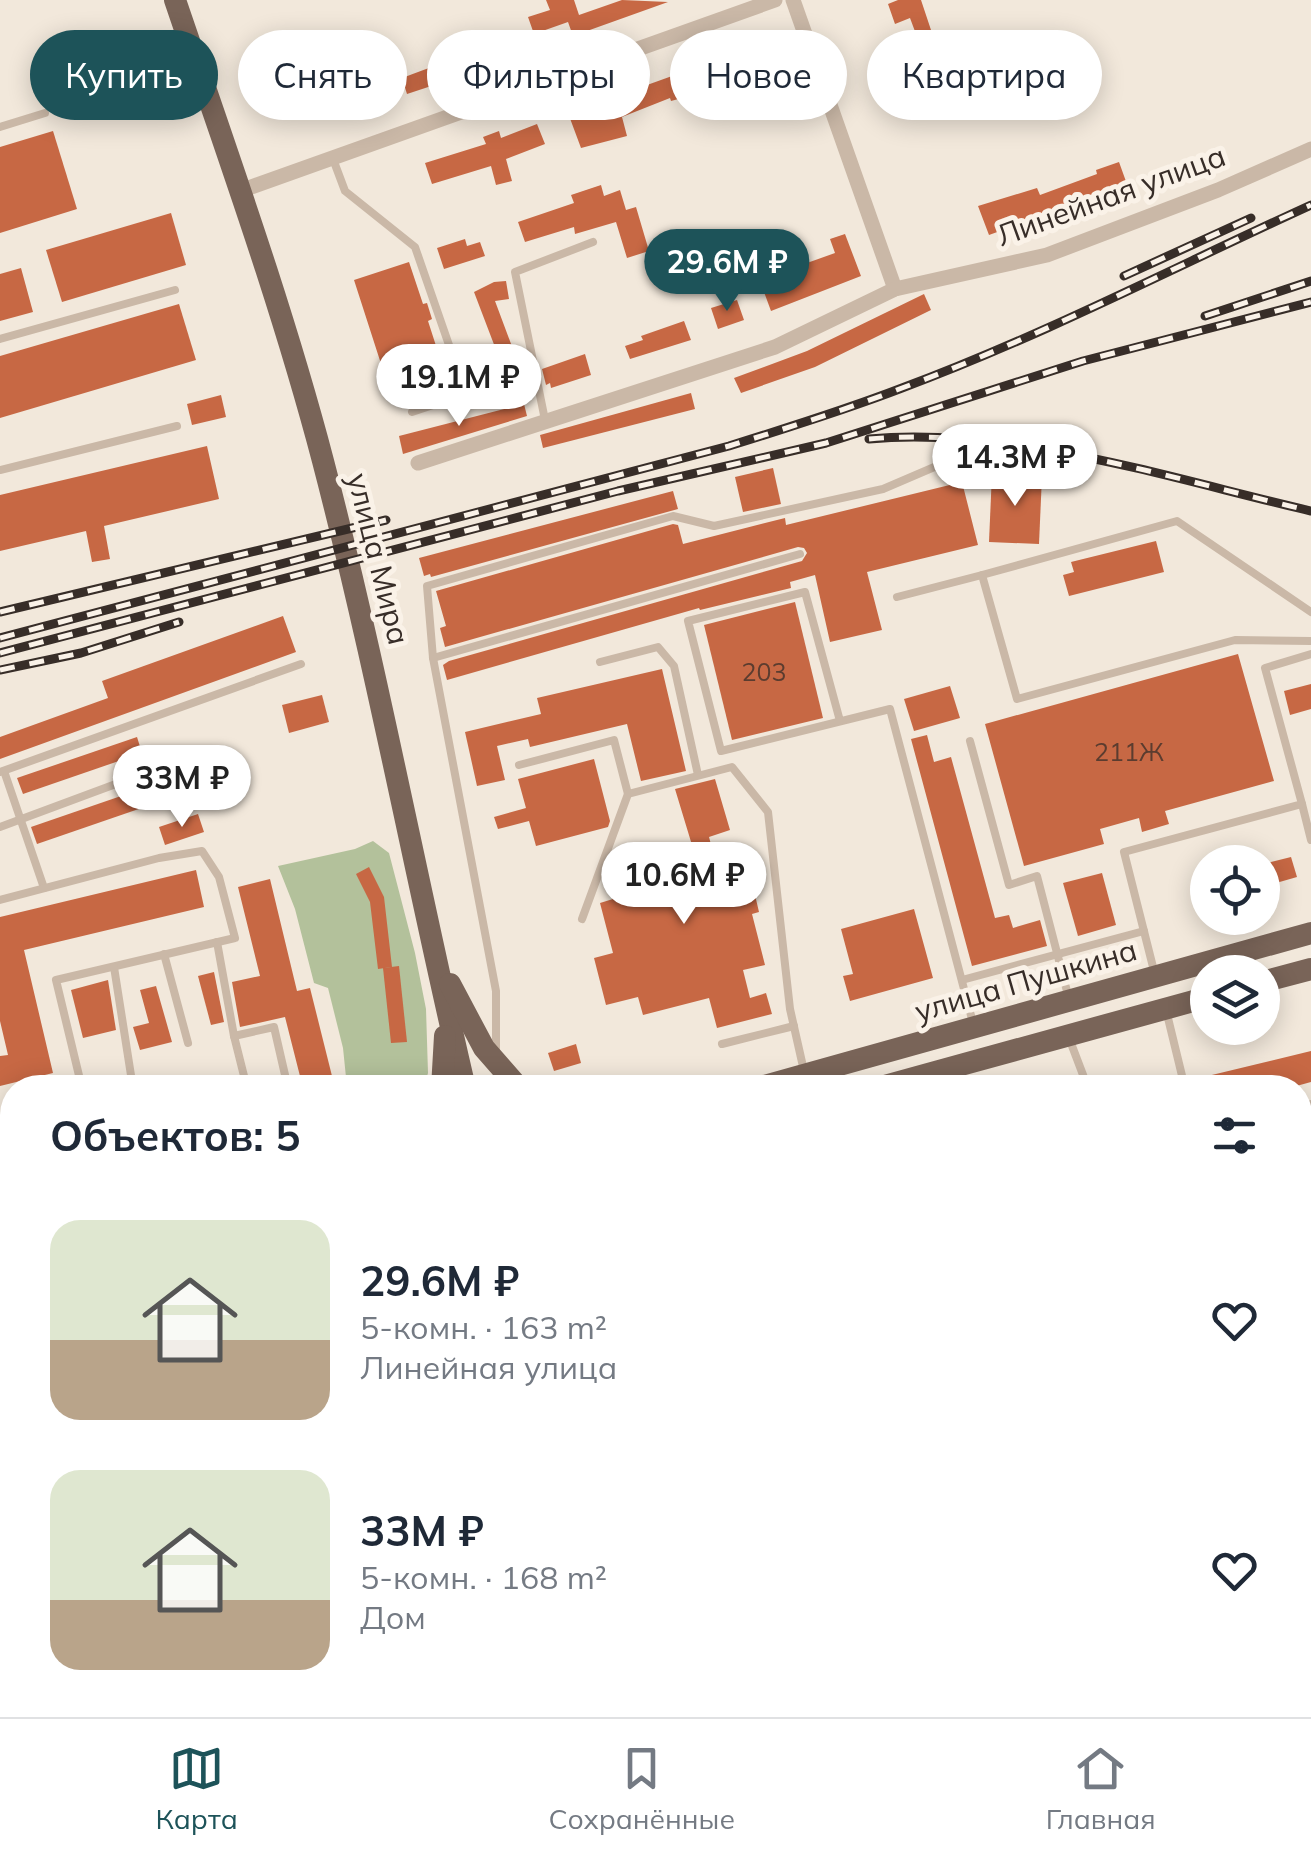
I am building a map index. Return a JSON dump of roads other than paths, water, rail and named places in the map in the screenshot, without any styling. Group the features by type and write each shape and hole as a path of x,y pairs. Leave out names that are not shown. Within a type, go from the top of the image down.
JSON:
{"main road":[{"name":"улица Мира","path":"175,0 286,329 323,460 440,968"},
{"name":"улица Пушкина","path":"805,1075 1311,934"},
{"path":"440,968 484,1048 507,1075"},
{"path":"440,968 445,1038 443,1075"},
{"path":"440,968 462,1075"},
{"path":"1280,977 1311,969"},
{"name":"улица Пушкина","path":"923,1075 1190,1001"}],"street":[{"path":"240,191 775,0"},
{"path":"793,0 895,290"},
{"name":"Линейная улица","path":"418,463 775,347 895,290 1046,255 1218,190 1311,149"}],"lane":[{"path":"0,127 30,117"},
{"path":"333,159 345,191 415,247 466,394 412,412"},
{"path":"546,422 515,272 593,242"},
{"path":"0,339 174,290"},
{"path":"0,470 177,426"},
{"path":"496,1063 496,991 433,658 428,586 673,516 714,526 884,489 952,458 994,462"},
{"path":"896,597 1177,520 1311,612"},
{"path":"433,658 800,554"},
{"path":"982,575 1017,699 1235,640 1311,641"},
{"path":"840,722 805,592 688,621 721,751 840,722 890,709 974,1028"},
{"path":"600,662 658,647 674,666 698,775"},
{"path":"1311,654 1265,668 1311,840"},
{"path":"44,888 2,772 302,664"},
{"path":"519,764 614,740 628,794 582,919"},
{"path":"970,741 1008,885 1037,876 1070,999"},
{"path":"628,794 732,767 768,812 794,1026 805,1075"},
{"path":"0,827 140,776"},
{"path":"1156,976 1124,852 1302,804"},
{"path":"0,900 202,850 220,878 235,938 56,980 79,1075"},
{"path":"962,980 1144,931"},
{"path":"218,942 244,1075"},
{"path":"164,954 188,1044"},
{"path":"114,967 131,1075"},
{"path":"1165,1008 1182,1075"},
{"path":"722,1044 794,1026"},
{"path":"234,1036 274,1027 285,1075"},
{"path":"1068,1034 1083,1075"}],"railway":[{"path":"0,638 729,446 816,418 1006,346 1311,205"},
{"path":"1124,276 1251,218"},
{"path":"1205,316 1311,281"},
{"path":"0,653 618,491 826,443 1083,361 1311,302"},
{"path":"869,439 923,437 1035,448 1311,511"},
{"path":"0,612 386,520"},
{"path":"0,670 81,653 179,622"}]}
